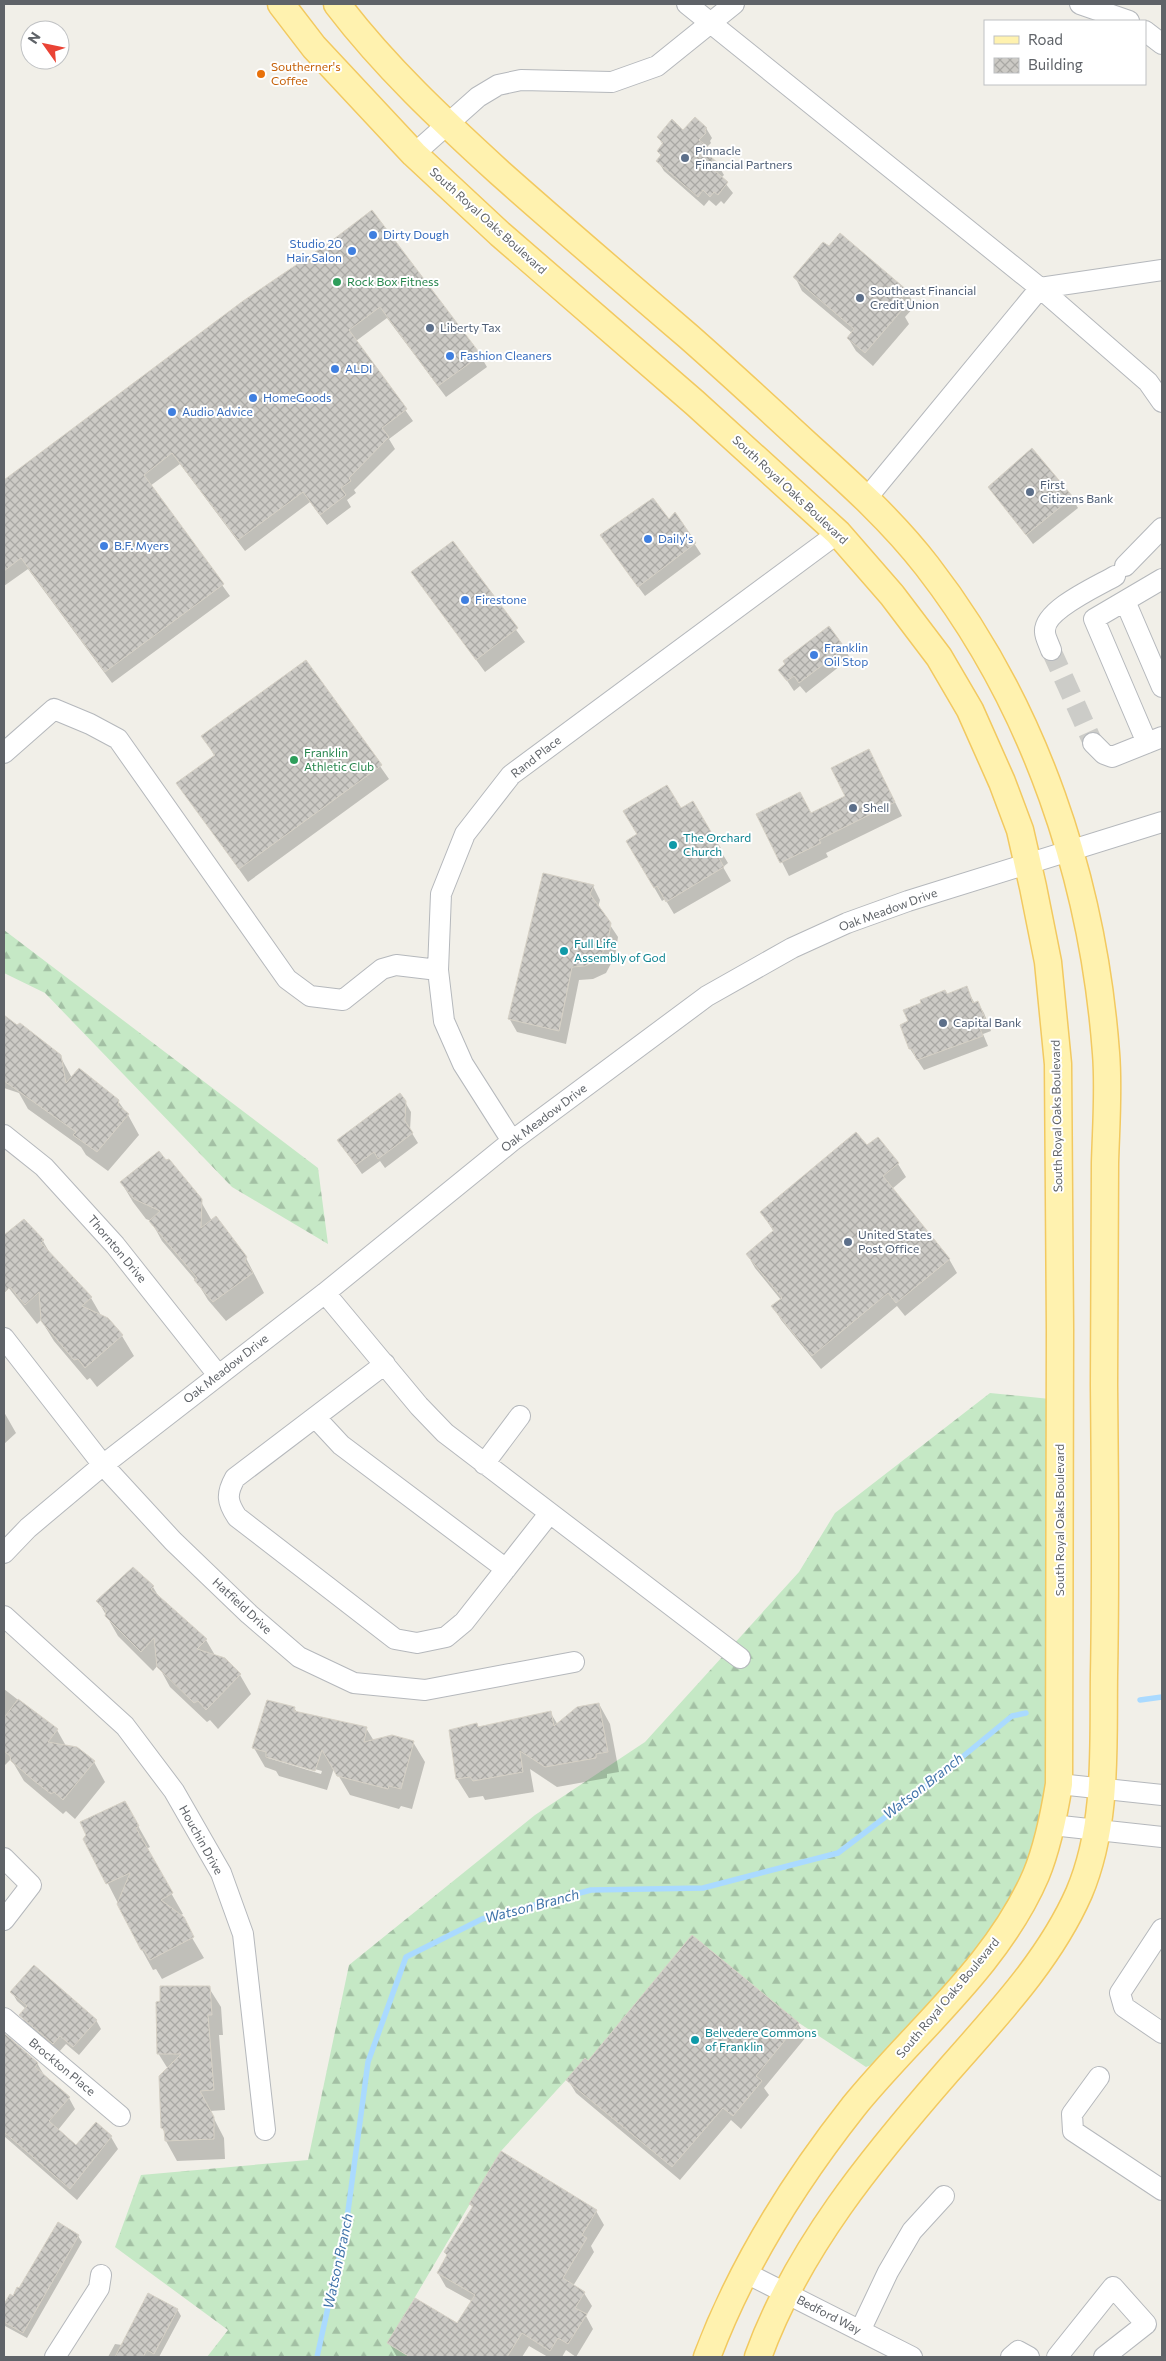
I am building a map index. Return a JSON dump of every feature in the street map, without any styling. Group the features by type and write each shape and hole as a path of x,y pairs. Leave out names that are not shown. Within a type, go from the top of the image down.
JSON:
{"main road":[{"name":"South Royal Oaks Boulevard","path":"281,4 314,47 414,154 500,234 695,403 838,533 892,595 950,674 970,710 1002,782 1020,830 1048,962 1058,1064 1060,1323 1059,1784 1052,1825 1036,1875 1012,1922 978,1967 855,2105 818,2153 776,2219 746,2273 719,2326 707,2357"},
{"path":"337,4 381,58 447,125 529,199 725,368 866,498 925,564 970,627 1004,688 1040,765 1071,850 1093,948 1106,1057 1105,1599 1102,1789 1097,1830 1081,1889 1051,1946 1014,1995 893,2134 858,2179 818,2238 787,2294 758,2357"}],"street":[{"path":"687,4 1040,288 1148,382 1162,402"},
{"path":"414,154 478,97 498,85 521,80 612,82 657,66 709,22 734,4"},
{"path":"1080,4 1126,20"},
{"path":"1146,32 1162,44"},
{"path":"866,498 1040,288 1162,270"},
{"path":"1052,650 1044,631 1048,618 1058,609 1120,571 1162,528"},
{"name":"Rand Place","path":"512,1141 463,1064 444,1021 438,970 441,894 464,834 511,775 838,533"},
{"path":"1093,743 1104,754 1112,757 1155,740 1094,619 1162,579"},
{"path":"1125,601 1162,688"},
{"path":"4,753 54,709 90,724 118,739 287,979 310,996 343,1000 382,969 396,965 438,970"},
{"name":"Oak Meadow Drive","path":"4,1553 28,1528 103,1465 325,1293 512,1141 706,996 785,951 847,924 890,908 1162,822"},
{"name":"Thornton Drive","path":"4,1135 44,1167 115,1245 218,1375"},
{"path":"325,1293 419,1406 445,1433 740,1658"},
{"name":"Hatfield Drive","path":"4,1338 103,1465 173,1541 249,1614 299,1657 354,1682 425,1690 574,1662"},
{"path":"385,1364 235,1478 227,1495 230,1506 237,1517 395,1639 417,1643 446,1637 464,1622 550,1514"},
{"path":"484,1464 520,1416"},
{"path":"316,1417 342,1445 506,1569"},
{"name":"Houchin Drive","path":"4,1616 125,1726 174,1791 221,1873 243,1934 265,2130"},
{"path":"1059,1784 1162,1795"},
{"path":"1052,1825 1162,1838"},
{"path":"4,1858 31,1885 4,1920"},
{"path":"1162,1929 1120,1993 1124,2007 1162,2033"},
{"name":"Brockton Place","path":"4,2018 120,2116"},
{"path":"1099,2077 1072,2114 1073,2131 1162,2190"},
{"path":"860,2331 888,2272 912,2232 944,2196"},
{"name":"Bedford Way","path":"746,2273 912,2357"},
{"path":"55,2357 99,2288 101,2275"},
{"path":"1057,2357 1113,2287 1146,2324 1104,2357"},
{"path":"1011,2357 1018,2352 1028,2357"}],"green space":[{"path":"4,930 318,1168 328,1244 232,1187 45,993 4,973"},
{"path":"990,1393 1060,1400 1059,1784 1036,1875 900,2055 866,2067 799,2023 692,1935 588,2061 566,2080 501,2151 388,2343 410,2357 207,2357 228,2330 115,2247 141,2175 308,2160 349,1965 535,1815 645,1742 799,1572 835,1513"}],"building":[{"name":"Pinnacle Financial Partners","path":"695,117 707,128 705,130 706,133 699,140 707,146 703,150 719,164 714,170 728,182 718,195 714,192 710,197 703,190 698,197 656,161 661,155 657,151 663,143 657,137 672,119 683,130"},
{"path":"372,210 481,355 438,386 380,307 349,330 407,409 382,428 389,437 349,478 351,481 341,488 346,495 320,515 303,492 238,540 172,453 144,475 224,584 105,672 21,558 4,571 4,480 243,301 330,242"},
{"name":"Southeast Financial Credit Union","path":"840,233 908,291 896,305 902,310 865,353 847,338 854,329 793,277 823,242 829,246"},
{"name":"First Citizens Bank","path":"1032,448 1073,497 1026,535 988,487"},
{"name":"Daily's","path":"653,498 669,519 675,512 696,543 638,587 600,535"},
{"name":"Firestone","path":"453,541 518,628 476,660 411,572"},
{"name":"Franklin Oil Stop","path":"829,626 845,648 799,683 794,676 787,681 778,670 785,664 783,661"},
{"name":"Franklin Athletic Club","path":"306,660 382,765 239,869 176,783 215,755 201,736"},
{"name":"Shell","path":"869,749 895,802 819,840 821,843 780,863 756,814 800,792 811,813 845,796 831,768"},
{"name":"The Orchard Church","path":"667,785 681,808 693,801 721,849 716,853 724,867 666,902 657,886 654,888 626,841 637,834 623,811"},
{"name":"Full Life Assembly of God","path":"543,873 594,885 590,894 611,923 608,942 599,960 585,966 572,967 559,1031 508,1019"},
{"name":"Capital Bank","path":"967,986 973,1003 978,1001 986,1021 978,1024 983,1036 917,1060 912,1049 909,1049 900,1025 908,1021 903,1010 921,1003 920,1000 945,990 947,994"},
{"path":"4,1015 17,1025 20,1023 61,1055 66,1083 79,1068 119,1100 118,1105 129,1114 97,1152 73,1135 76,1132 4,1081"},
{"path":"400,1093 406,1101 405,1121 413,1133 378,1159 374,1152 356,1165 337,1140"},
{"name":"United States Post Office","path":"856,1132 867,1145 878,1137 899,1163 883,1176 950,1259 896,1303 888,1293 812,1356 771,1306 782,1298 746,1254 774,1230 760,1212"},
{"path":"159,1151 166,1160 169,1159 202,1199 201,1228 216,1216 247,1257 245,1261 253,1273 213,1302 194,1280 197,1278 149,1221 160,1211 134,1199 120,1182"},
{"path":"24,1219 44,1240 41,1243 92,1297 82,1306 108,1318 123,1335 85,1368 78,1359 74,1360 41,1321 39,1292 25,1305 10,1287 4,1293 4,1235"},
{"path":"133,1567 154,1586 151,1589 207,1639 197,1649 225,1658 241,1674 206,1710 198,1701 194,1703 157,1667 154,1638 141,1652 105,1616 106,1611 96,1601"},
{"path":"18,1699 58,1729 48,1742 77,1747 95,1761 63,1800 54,1792 51,1794 33,1780 11,1761 10,1756 4,1751 4,1718"},
{"path":"267,1700 295,1707 294,1711 367,1727 364,1742 392,1735 414,1741 401,1789 389,1786 388,1789 337,1776 322,1750 315,1771 266,1757 266,1752 252,1748"},
{"path":"599,1703 608,1752 596,1754 596,1758 545,1767 520,1751 523,1772 473,1781 470,1777 456,1779 449,1730 477,1723 478,1727 551,1711 554,1726 577,1707"},
{"path":"125,1801 139,1826 136,1828 173,1893 161,1900 184,1917 194,1937 150,1960 144,1950 141,1950 117,1904 130,1873 106,1884 83,1839 86,1835 80,1822"},
{"name":"Belvedere Commons of Franklin","path":"692,1935 799,2023 756,2076 762,2081 733,2116 723,2108 672,2167 566,2080 585,2058 588,2061"},
{"path":"34,1965 97,2020 73,2047 60,2036 53,2044 19,2015 27,2006 10,1992"},
{"path":"160,1986 210,1986 212,2015 208,2015 214,2090 200,2091 214,2117 214,2139 165,2141 164,2129 161,2128 159,2076 181,2054 157,2054 156,2002 160,2001"},
{"path":"4,2033 38,2063 35,2067 70,2097 49,2121 76,2145 96,2122 112,2136 70,2189 4,2132"},
{"path":"501,2151 597,2210 582,2235 587,2238 563,2278 585,2292 575,2308 587,2314 568,2344 558,2338 550,2351 522,2333 507,2357 410,2357 387,2343 415,2298 457,2323 475,2295 437,2273 447,2255 444,2252 473,2206 469,2204"},
{"path":"58,2222 79,2235 23,2333 4,2322 4,2304 10,2294 13,2296 17,2287 19,2288"},
{"path":"148,2293 178,2309 154,2354 147,2350 143,2357 115,2357"}],"waterway":[{"name":"Watson Branch","path":"1140,1700 1162,1697"},
{"name":"Watson Branch","path":"317,2357 346,2226 368,2062 406,1957 482,1919 591,1890 703,1888 838,1853 938,1777 1012,1716 1026,1713"}],"tunnel":[{"path":"1051,650 1093,743"}],"place":[{"name":"Southerner's Coffee","path":"261,74"},
{"name":"Pinnacle Financial Partners","path":"685,158"},
{"name":"Dirty Dough","path":"373,235"},
{"name":"Studio 20 Hair Salon","path":"352,251"},
{"name":"Rock Box Fitness","path":"337,282"},
{"name":"Southeast Financial Credit Union","path":"860,298"},
{"name":"Liberty Tax","path":"430,328"},
{"name":"Fashion Cleaners","path":"450,356"},
{"name":"ALDI","path":"335,369"},
{"name":"HomeGoods","path":"253,398"},
{"name":"Audio Advice","path":"172,412"},
{"name":"First Citizens Bank","path":"1030,492"},
{"name":"Daily's","path":"648,539"},
{"name":"B.F. Myers","path":"104,546"},
{"name":"Firestone","path":"465,600"},
{"name":"Franklin Oil Stop","path":"814,655"},
{"name":"Franklin Athletic Club","path":"294,760"},
{"name":"Shell","path":"853,808"},
{"name":"The Orchard Church","path":"673,845"},
{"name":"Full Life Assembly of God","path":"564,951"},
{"name":"Capital Bank","path":"943,1023"},
{"name":"United States Post Office","path":"848,1242"},
{"name":"Belvedere Commons of Franklin","path":"695,2040"}]}
